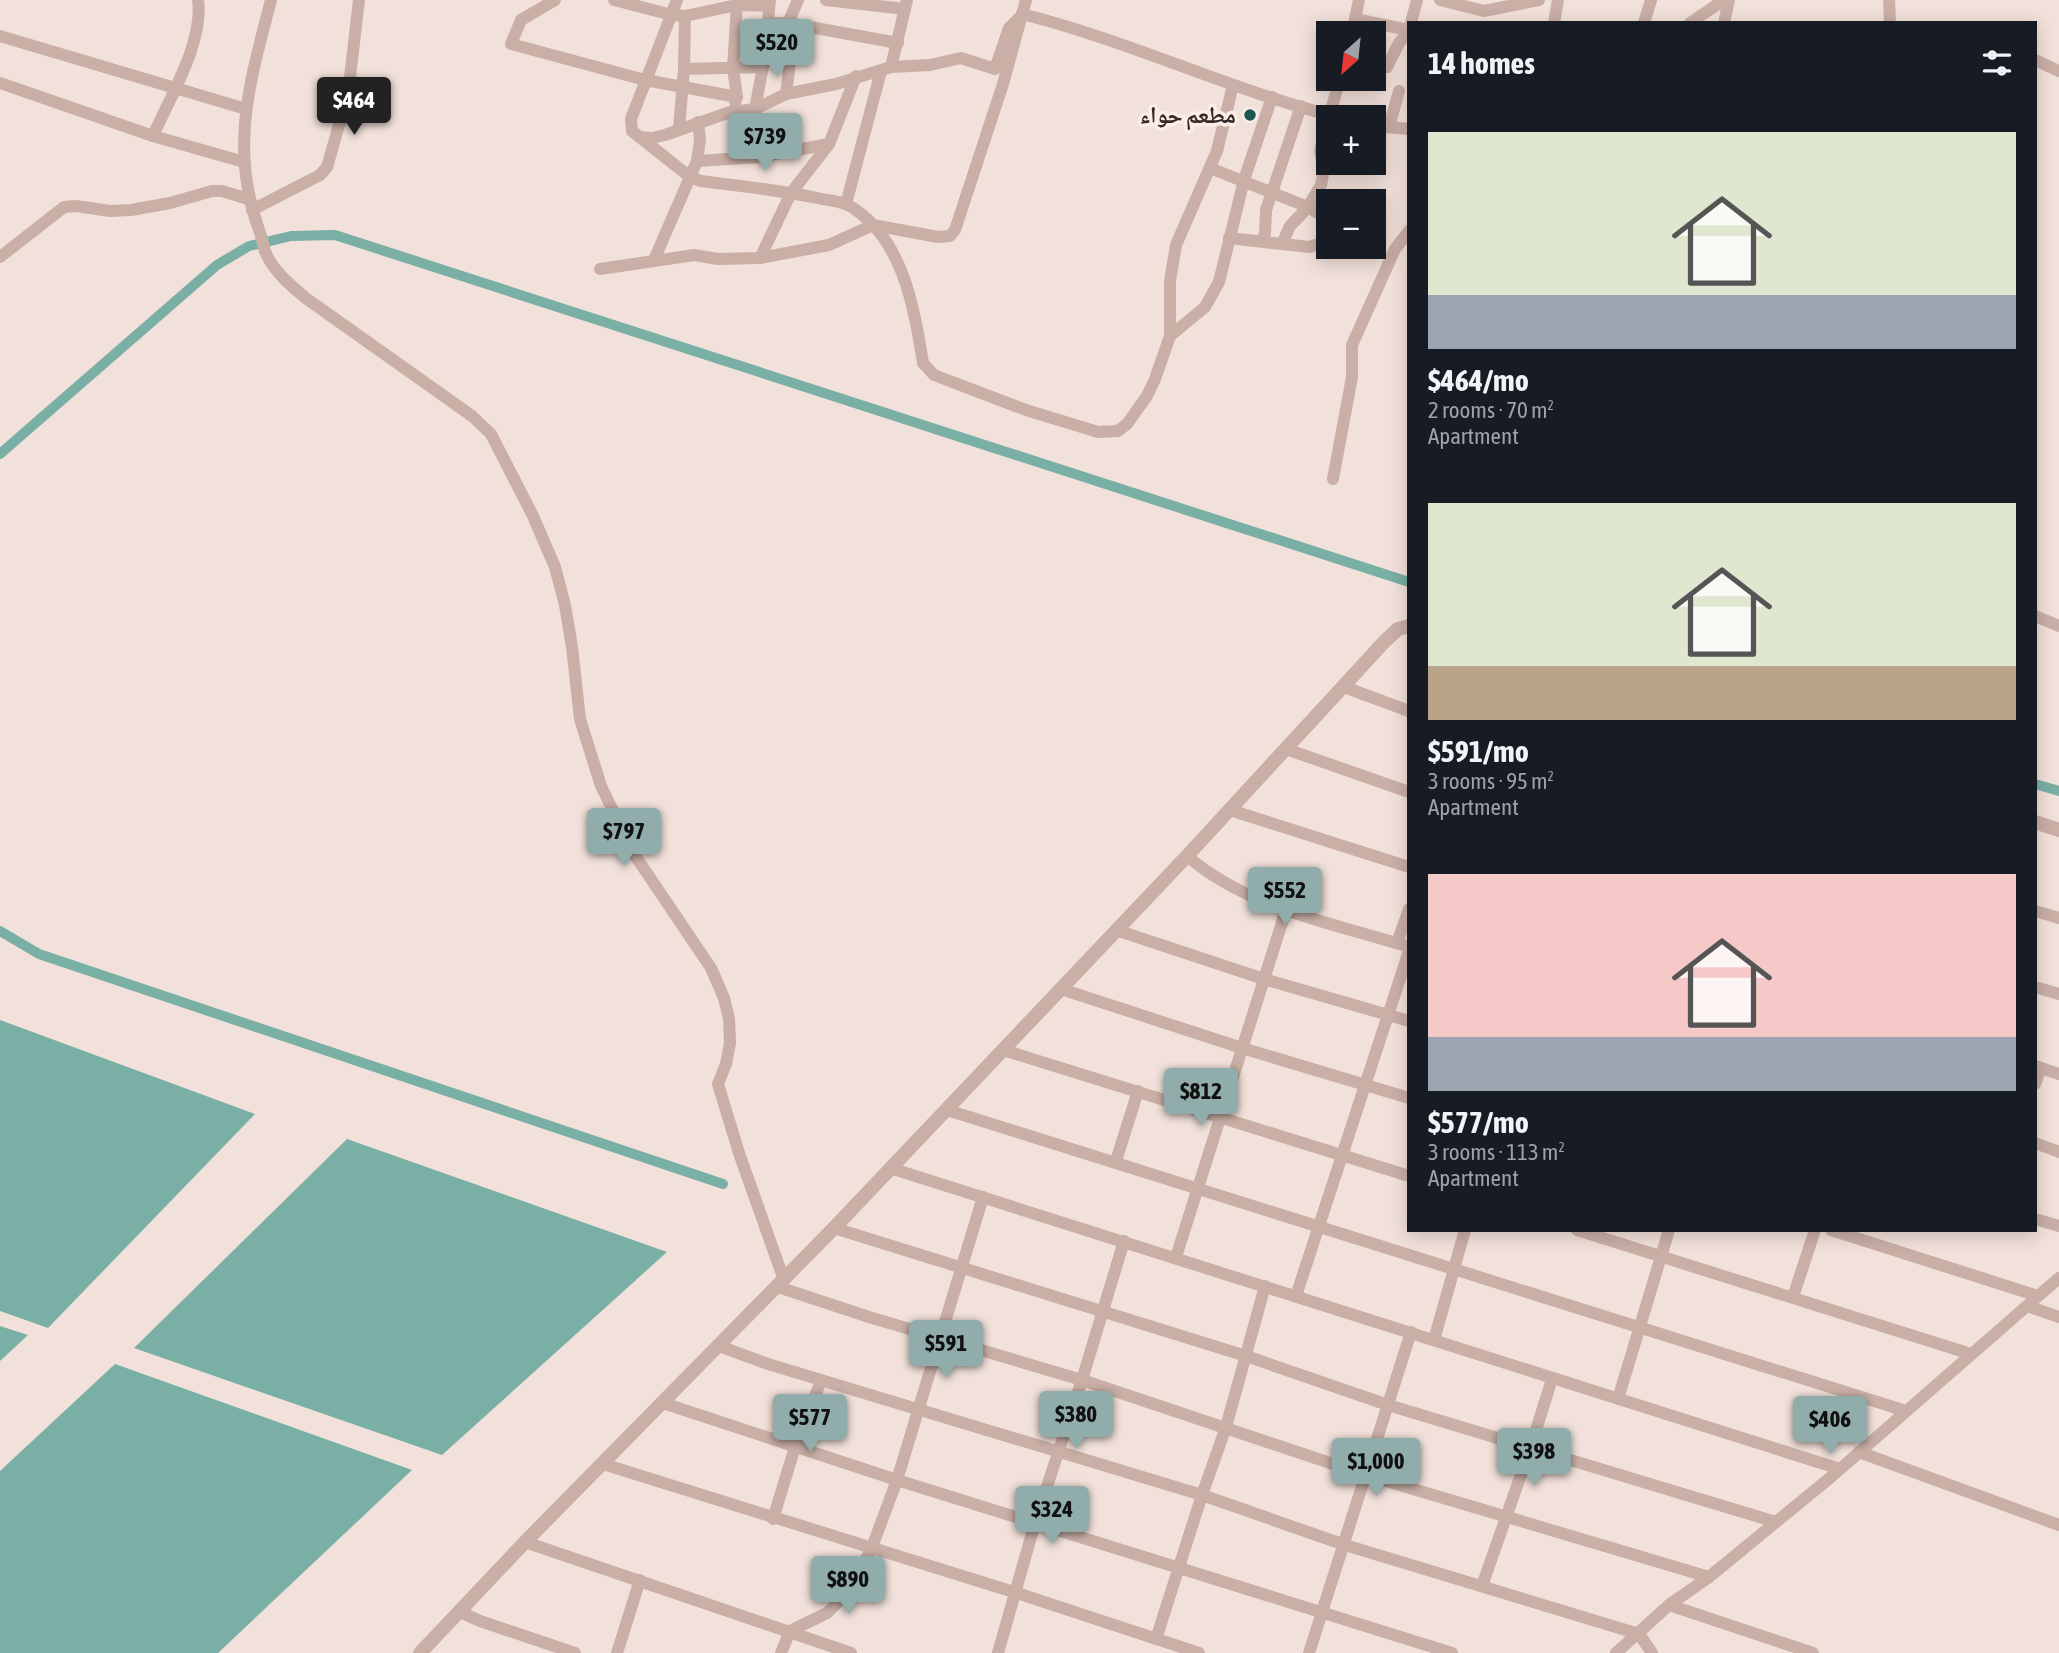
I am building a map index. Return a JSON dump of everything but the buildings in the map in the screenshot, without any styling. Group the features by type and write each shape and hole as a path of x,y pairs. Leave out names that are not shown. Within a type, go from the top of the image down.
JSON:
{"street":[{"path":"153,136 193,43 200,13 198,0"},
{"path":"271,0 256,56 243,132 250,204 266,253 286,282 307,299 472,416 491,434 512,472 555,567 572,647 580,719 601,786 634,854 711,968 724,998 729,1019 730,1043 719,1083 781,1283"},
{"path":"1,256 64,207 131,211 170,204 212,191 222,191 250,204 320,175 327,167 348,94 359,0"},
{"path":"555,0 521,20 511,44 645,80 737,97"},
{"path":"614,0 679,15 737,5 769,3 763,68 755,110 759,157"},
{"path":"677,0 684,69 679,129"},
{"path":"786,94 790,63 788,23 798,0"},
{"path":"826,0 906,5 898,43 886,69 846,204"},
{"path":"600,269 694,256 718,259 760,258 829,245 873,225 950,236 956,230 1003,84 1026,0"},
{"path":"1359,0 1355,19 1407,31"},
{"path":"1412,21 1417,0"},
{"path":"1440,0 1479,11 1539,0"},
{"path":"1554,21 1558,0"},
{"path":"1645,21 1651,0"},
{"path":"1693,21 1727,0"},
{"path":"1724,21 1727,0"},
{"path":"1889,0 1890,21"},
{"path":"730,112 737,97 733,68 737,5"},
{"path":"638,137 652,138 730,112 755,110 786,94 836,84 886,69 930,65 961,58 995,69 1009,28 1022,14"},
{"path":"1022,14 1074,27 1233,85 1316,112"},
{"path":"679,15 645,80 631,119 632,131 638,137 690,177 701,181 791,192 846,204 873,225 889,248 909,289 923,363 927,370 1026,410 1098,432 1118,431 1127,424 1147,396 1155,379 1170,335 1170,281 1176,245 1210,168 1233,85"},
{"path":"768,23 788,23 898,43"},
{"path":"1386,67 1407,33"},
{"path":"0,36 246,109"},
{"path":"2037,61 2059,71"},
{"path":"684,69 763,68"},
{"path":"760,258 791,192 829,144 856,76"},
{"path":"0,83 153,136 244,162"},
{"path":"1389,127 1399,91"},
{"path":"1170,335 1205,307 1211,298 1224,264 1244,180 1272,97"},
{"path":"1262,241 1266,210 1301,106"},
{"path":"654,260 697,161 700,140 698,122"},
{"path":"1386,127 1407,129"},
{"path":"697,161 759,157 829,144"},
{"path":"1210,168 1316,212"},
{"path":"1282,244 1290,226 1308,207 1323,175"},
{"path":"1333,479 1352,377 1352,345 1395,249 1407,233"},
{"path":"1229,238 1309,247 1316,245"},
{"path":"2037,617 2059,626"},
{"path":"420,1653 947,1110 1385,641 1398,629 1407,627"},
{"path":"1344,687 1407,710"},
{"path":"1286,749 1407,791"},
{"path":"1230,810 1407,866"},
{"path":"2037,823 2059,830"},
{"path":"1187,856 1239,892 1405,947"},
{"path":"1176,1257 1286,909"},
{"path":"2037,912 2059,918"},
{"path":"1296,1296 1366,1084 1405,947 1407,928"},
{"path":"1116,930 1264,979 1407,1020"},
{"path":"2037,988 2059,994"},
{"path":"1061,989 1242,1048 1407,1097"},
{"path":"1003,1050 1407,1175"},
{"path":"2038,1067 2059,1074"},
{"path":"1116,1161 1138,1091"},
{"path":"947,1110 1906,1411"},
{"path":"2037,1144 2059,1152"},
{"path":"890,1168 1840,1469"},
{"path":"781,1653 790,1632 827,1613 844,1596 872,1550 942,1339 983,1198"},
{"path":"2037,1220 2059,1226"},
{"path":"834,1228 1246,1356 1388,1405 1776,1521"},
{"path":"1434,1340 1464,1232"},
{"path":"1583,1232 1971,1354"},
{"path":"1618,1399 1668,1232"},
{"path":"1793,1297 1814,1232"},
{"path":"1837,1232 2038,1296"},
{"path":"998,1653 1035,1523 1124,1241"},
{"path":"1616,1653 1669,1605 1709,1577 1840,1469 2059,1278"},
{"path":"781,1283 942,1339 1082,1380 1366,1475 1709,1577"},
{"path":"1156,1639 1226,1427 1265,1286"},
{"path":"2027,1306 2059,1317"},
{"path":"1309,1653 1411,1332"},
{"path":"719,1346 821,1381 1058,1450 1202,1495 1345,1545 1639,1634 1653,1653"},
{"path":"1482,1586 1552,1379"},
{"path":"773,1518 821,1381"},
{"path":"663,1403 897,1480 1452,1653"},
{"path":"1860,1452 2059,1525"},
{"path":"603,1464 1017,1593 1199,1653"},
{"path":"525,1542 851,1653"},
{"path":"617,1653 640,1580"},
{"path":"1669,1605 1813,1653"},
{"path":"460,1612 575,1653"}],"water":[{"path":"0,1020 255,1114 48,1328 0,1311"},
{"path":"347,1139 667,1252 442,1455 134,1348"},
{"path":"0,1326 28,1335 0,1361"},
{"path":"115,1364 412,1470 218,1653 0,1653 0,1471"}],"waterway":[{"path":"0,454 217,265 249,246 291,236 335,235 1407,581"},
{"path":"2037,785 2059,791"},
{"path":"0,931 39,954 723,1184"}],"place":[{"name":"مطعم حواء","path":"1250,115"}]}
